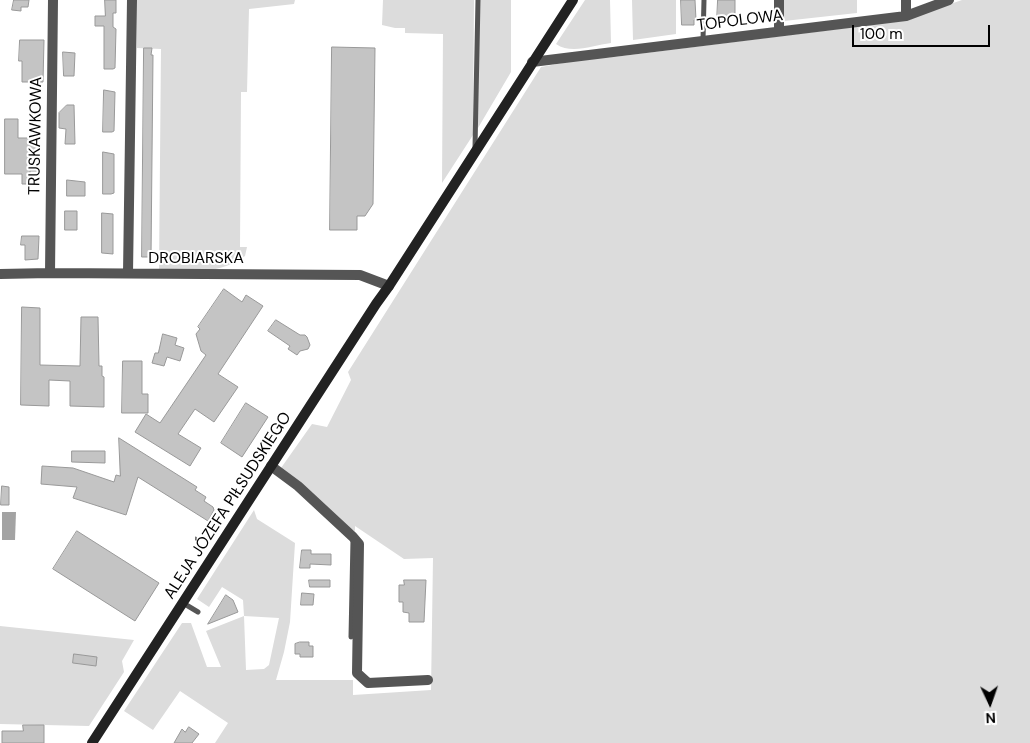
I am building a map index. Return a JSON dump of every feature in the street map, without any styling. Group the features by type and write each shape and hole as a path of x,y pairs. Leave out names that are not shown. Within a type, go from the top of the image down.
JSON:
{"main road":[{"name":"ALEJA JÓZEFA PIŁSUDSKIEGO","path":"92,743 572,0"}],"street":[{"name":"TRUSKAWKOWA","path":"50,273 53,0"},
{"path":"128,273 132,0"},
{"path":"779,0 779,31"},
{"path":"906,0 906,16"},
{"name":"TOPOLOWA","path":"532,62 906,16 950,0"},
{"name":"DROBIARSKA","path":"0,274 360,275 389,286"},
{"path":"271,466 298,486 356,540 358,673 368,683 428,680"}],"lane":[{"path":"475,151 478,0"},
{"path":"703,40 704,0"},
{"path":"352,637 356,540"},
{"path":"182,603 198,612"}],"shaded area":[{"path":"137,0 295,0 294,4 249,9 247,92 241,92 240,247 247,247 245,256 225,267 193,271 159,269 161,49 137,48"},
{"path":"383,0 474,0 473,135 442,183 443,34 405,33 405,28 382,25"},
{"path":"479,0 511,0 511,72 478,128"},
{"path":"585,0 610,0 611,43 576,49 569,49 556,44"},
{"path":"632,0 676,0 676,34 633,40"},
{"path":"784,0 857,0 857,13 784,21"},
{"path":"962,0 1030,0 1030,743 215,743 228,723 180,691 153,730 124,711 182,623 191,623 207,667 221,667 206,631 244,616 243,600 222,587 209,607 197,599 254,510 257,519 295,543 290,622 276,680 353,680 353,695 431,690 433,558 404,559 355,526 355,531 350,529 281,468 312,424 327,427 351,380 348,372 541,67 584,59 614,57 902,21","holes":["244,616 279,618 269,665 264,669 246,670"]},
{"path":"2,512 16,512 15,540 2,540"},
{"path":"0,626 134,640 122,661 124,672 89,726 0,724"}],"building":[{"path":"14,0 29,0 28,7 21,7 21,11 12,10"},
{"path":"105,0 116,0 116,13 113,13 113,27 116,29 115,68 113,69 104,69 104,26 95,26 95,16 105,16"},
{"path":"681,0 695,0 696,20 694,20 694,25 682,25"},
{"path":"718,0 735,0 735,16 729,15 728,21 717,21"},
{"path":"20,40 44,40 43,82 22,82 22,61 19,61"},
{"path":"332,47 375,48 373,204 365,216 357,216 357,230 330,230"},
{"path":"144,48 152,48 151,55 153,55 151,257 142,257"},
{"path":"63,52 75,53 74,76 64,76"},
{"path":"104,90 115,92 114,131 112,132 103,132"},
{"path":"67,105 74,105 75,144 65,144 66,129 59,128 59,113"},
{"path":"5,119 18,119 18,138 36,138 36,143 38,143 38,171 30,171 30,184 22,184 22,174 5,174"},
{"path":"103,152 114,154 114,193 111,194 103,194"},
{"path":"67,180 85,182 85,196 67,196"},
{"path":"65,211 77,211 77,230 65,230"},
{"path":"102,213 113,214 113,254 102,253"},
{"path":"22,236 39,236 38,259 25,260 25,245 21,245"},
{"path":"224,289 242,302 246,295 263,306 218,374 238,387 214,422 195,409 178,434 201,448 190,466 135,432 146,414 160,423 206,355 201,351 196,334 200,329 198,327"},
{"path":"22,307 40,308 40,365 80,366 81,317 98,317 99,366 102,366 102,376 104,377 104,407 70,406 70,381 49,380 49,406 21,405"},
{"path":"276,320 300,335 305,335 310,345 308,349 300,351 297,355 288,349 290,346 268,331"},
{"path":"163,334 177,338 175,345 184,348 180,361 167,357 164,366 152,363 155,353 158,353"},
{"path":"123,361 142,361 142,394 148,394 148,413 122,413"},
{"path":"246,403 268,417 242,457 221,443"},
{"path":"119,438 197,487 195,490 206,497 204,501 213,507 214,510 208,521 138,477 126,515 73,498 77,487 41,484 42,466 73,468 114,482 116,475 120,476"},
{"path":"72,451 105,451 105,463 72,462"},
{"path":"2,486 9,487 9,505 1,505"},
{"path":"77,531 159,583 135,621 53,569"},
{"path":"302,550 311,550 311,554 331,554 331,565 310,564 310,568 300,568"},
{"path":"309,580 330,580 330,587 310,587"},
{"path":"404,580 426,580 424,622 409,622 409,613 403,612 403,602 399,602 399,585 404,585"},
{"path":"302,593 314,594 313,605 301,605"},
{"path":"226,595 233,600 238,612 208,624"},
{"path":"309,642 309,646 313,646 313,657 300,657 300,654 295,654 295,644"},
{"path":"74,654 97,657 96,666 73,663"},
{"path":"23,725 44,725 44,743 2,743 2,731 23,731"},
{"path":"189,727 199,734 192,743 174,743 182,729 185,732"}]}
